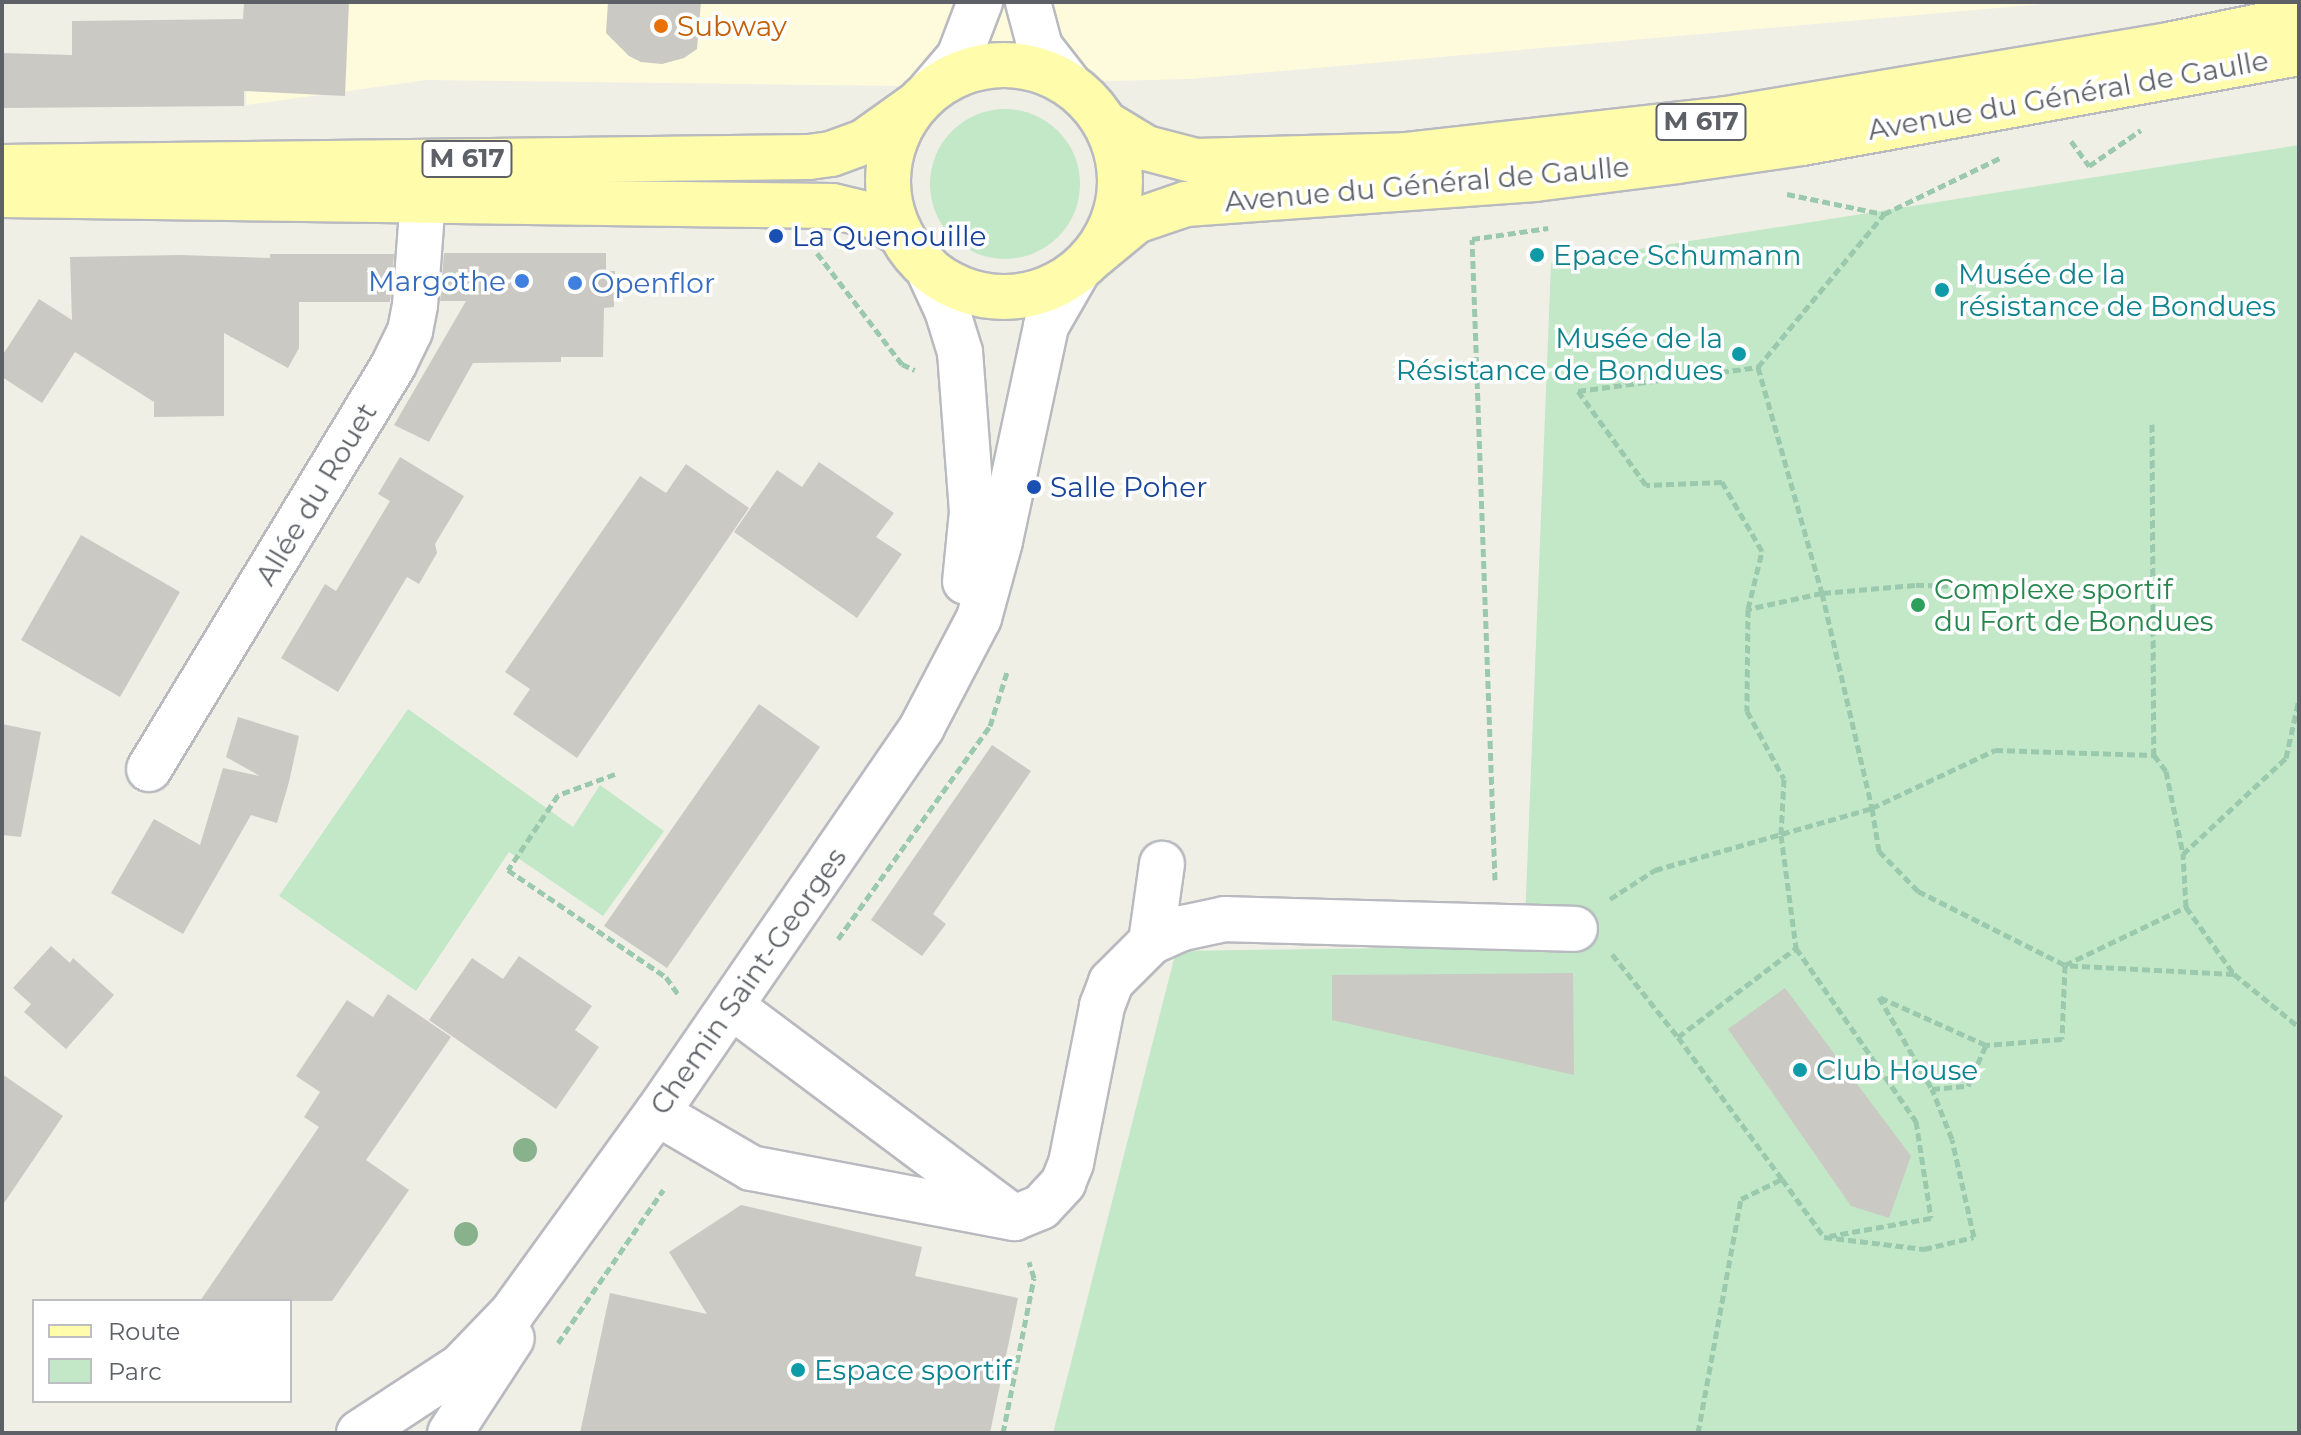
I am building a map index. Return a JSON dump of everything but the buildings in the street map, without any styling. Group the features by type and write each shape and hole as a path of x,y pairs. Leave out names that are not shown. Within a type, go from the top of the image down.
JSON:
{"main road":[{"name":"Avenue du Général de Gaulle","path":"1105,123 1146,148 1196,161 1405,155 1741,117 2173,44 2299,18"},
{"name":"Avenue du Général de Gaulle","path":"1084,266 1136,221 1186,204 1535,179 1677,161 1802,143 2299,53"},
{"path":"997,65 1034,69 1068,83 1105,123 1118,158 1120,194 1110,229 1084,266 1037,292 992,297 957,287 914,250 890,201 889,166 899,133 924,98 962,72 997,65"},
{"name":"M 617","path":"2,167 809,157 831,154 864,142 924,98"},
{"name":"M 617","path":"2,195 832,206 862,211 914,250"}],"street":[{"path":"924,98 959,57 980,2"},
{"path":"1028,2 1040,47 1068,83"},
{"name":"Allée du Rouet","path":"149,769 394,364 410,331 415,305 423,199"},
{"name":"Chemin Saint-Georges","path":"914,250 958,339 972,475 969,564 938,701"},
{"name":"Chemin Saint-Georges","path":"359,1433 461,1366 494,1334 554,1258 657,1113 938,701 979,618 1000,541 1046,326 1084,266"},
{"path":"1151,942 1162,864"},
{"path":"657,1113 751,1168 1014,1218 1041,1207 1063,1183 1071,1163 1102,1006 1111,982 1151,942 1183,928 1225,919 1575,929"},
{"path":"720,1021 1014,1218"},
{"name":"Chemin Saint-Georges","path":"450,1433 525,1316 554,1258"}],"path":[{"path":"2067,136 2089,166 2149,125"},
{"path":"1824,1237 1931,1218 1916,1121 1796,948 1781,835 1784,779 1747,711 1748,609 1762,551 1722,482 1646,485 1578,391 1758,367 1884,214 2014,153"},
{"path":"1771,196 1787,194 1884,214"},
{"path":"780,205 902,364 937,380 963,383"},
{"path":"1496,925 1472,239 1551,228"},
{"path":"1758,367 1822,593 1872,808 1879,851 1918,891 2065,965 2234,974"},
{"path":"2152,424 2154,755 2166,771 2183,854 2186,907 2234,974 2299,1027"},
{"path":"1748,609 1822,593 1915,585 2152,591"},
{"path":"2183,854 2286,758 2299,699"},
{"path":"2065,965 2062,1039 1986,1045 1879,997 1932,1089 1952,1139 1974,1237 1924,1249 1824,1237 1615,956 1575,929 1619,891 1655,870 1872,808 1995,750 2154,755"},
{"path":"615,774 558,795 508,870 666,977 720,1021"},
{"path":"2065,965 2186,907"},
{"path":"1678,1037 1796,948"},
{"path":"1932,1089 1968,1086 1986,1045"},
{"path":"1698,1433 1741,1199 1782,1179"},
{"path":"1003,1433 1034,1278 1014,1218"}],"shaded area":[{"path":"249,2 2065,2 1190,79 904,86 427,80 246,105"}],"green space":[{"path":"1005,109 1034,115 1058,131 1074,155 1080,184 1074,213 1058,237 1034,253 1005,259 976,253 952,237 936,213 930,184 936,155 952,131 976,115"},
{"name":"Complexe sportif du Fort de Bondues","path":"2299,145 2299,1433 1053,1433 1176,951 1524,946 1551,263"},
{"path":"408,709 573,827 600,785 664,831 603,916 509,852 416,991 279,896"}],"place":[{"name":"Subway","path":"661,26"},
{"name":"La Quenouille","path":"776,236"},
{"name":"Epace Schumann","path":"1537,255"},
{"name":"Margothe","path":"522,281"},
{"name":"Openflor","path":"575,283"},
{"name":"Musée de la résistance de Bondues","path":"1942,290"},
{"name":"Musée de la Résistance de Bondues","path":"1739,354"},
{"name":"Salle Poher","path":"1034,487"},
{"name":"Complexe sportif du Fort de Bondues","path":"1918,605"},
{"name":"Club House","path":"1800,1070"},
{"name":"Espace sportif","path":"798,1370"}]}
